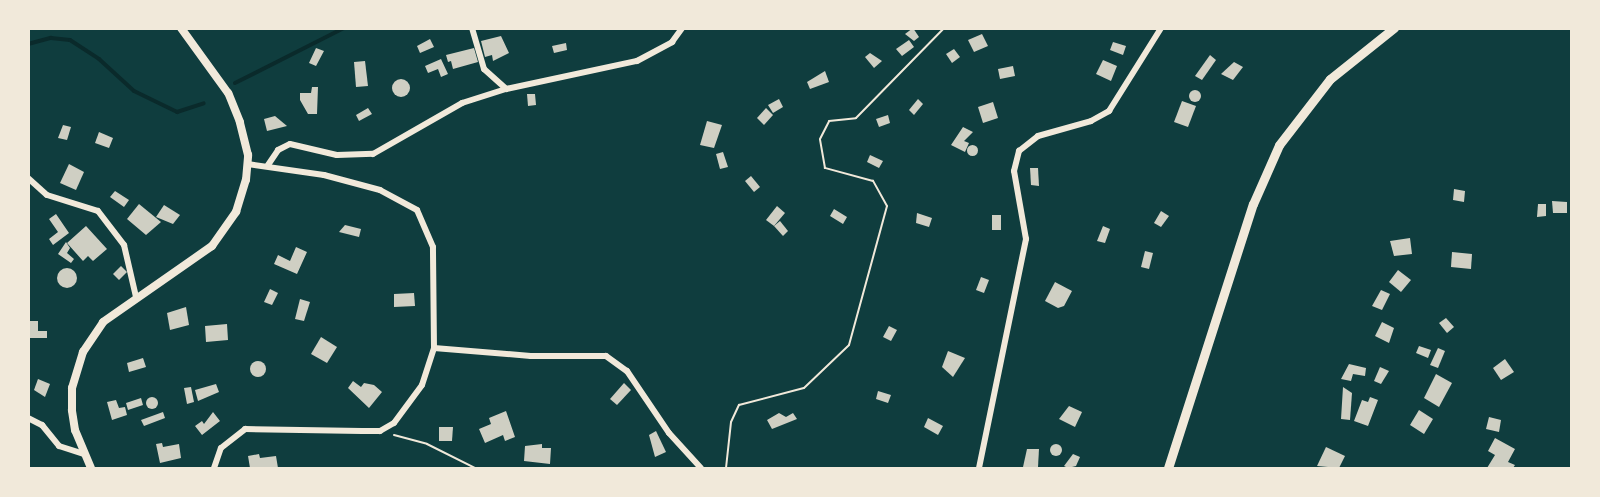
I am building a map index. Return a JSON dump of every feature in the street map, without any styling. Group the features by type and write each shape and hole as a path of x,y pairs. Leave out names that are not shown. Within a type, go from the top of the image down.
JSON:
{"main road":[{"path":"1168,468 1253,204 1280,145 1330,79 1394,28"}],"street":[{"path":"91,468 83,454 72,410 75,370 87,344 103,322 136,297 188,266 226,230 242,195 248,164 240,122 228,93 181,28"},
{"path":"472,28 484,69 506,89"},
{"path":"268,165 278,150 290,144 337,155 373,154 462,103 506,89 637,61 672,42 682,28"},
{"path":"980,468 1026,239 1014,171 1019,151 1038,136 1091,121 1109,111 1161,28"},
{"path":"214,468 221,448 245,429 380,430 394,423 422,385 434,348 433,247 417,210 380,190 268,165 248,164"},
{"path":"28,178 48,195 98,211 124,245 136,297"},
{"path":"434,348 531,356 606,356 627,371 669,433 701,468"},
{"path":"28,418 42,425 59,446 83,454"}],"path":[{"path":"726,468 731,422 739,405 804,388 849,345 887,206 873,181 825,168 819,140 829,121 856,118 944,28"},
{"path":"380,430 427,444 475,468"}],"building":[{"path":"913,28 919,37 914,41 905,34"},
{"path":"982,34 988,46 974,52 968,40"},
{"path":"501,36 509,53 493,61 492,55 485,57 481,41"},
{"path":"430,39 434,47 420,53 417,46"},
{"path":"909,40 914,47 902,56 896,49"},
{"path":"1113,42 1126,46 1123,55 1110,50"},
{"path":"566,43 567,50 554,53 552,46"},
{"path":"316,48 324,51 316,66 309,63"},
{"path":"474,48 478,62 453,69 446,55"},
{"path":"954,49 960,57 952,63 946,54"},
{"path":"870,53 882,61 874,68 865,57"},
{"path":"1210,55 1216,60 1202,80 1195,76"},
{"path":"441,59 448,74 441,77 438,69 428,73 425,66"},
{"path":"1103,60 1117,66 1111,81 1096,74"},
{"path":"365,61 368,86 356,87 354,62"},
{"path":"1234,62 1243,67 1233,80 1221,74"},
{"path":"1013,66 1015,76 1000,79 998,69"},
{"path":"825,71 829,82 810,89 807,82"},
{"path":"401,79 407,82 410,88 407,94 401,97 395,94 392,88 395,82"},
{"path":"312,87 318,87 317,114 308,114 300,100 300,93 311,93"},
{"path":"1197,90 1200,91 1200,101 1193,102 1190,101 1189,94 1190,91"},
{"path":"527,94 535,94 536,105 528,106"},
{"path":"779,99 783,107 773,113 768,105"},
{"path":"918,99 923,104 914,115 909,110"},
{"path":"1182,101 1196,106 1188,127 1174,122"},
{"path":"993,102 998,118 983,123 978,107"},
{"path":"368,108 372,114 359,121 356,115"},
{"path":"766,108 773,115 764,125 757,118"},
{"path":"888,115 890,123 879,127 876,119"},
{"path":"275,116 287,126 267,131 264,119"},
{"path":"707,121 722,125 714,148 700,145"},
{"path":"63,125 71,127 67,140 58,138"},
{"path":"963,127 973,132 964,141 969,143 965,152 951,145"},
{"path":"99,132 113,138 109,148 95,143"},
{"path":"972,144 978,150 972,156 966,150"},
{"path":"723,152 728,167 720,169 716,154"},
{"path":"870,155 883,161 879,168 867,162"},
{"path":"69,164 84,172 76,190 60,183"},
{"path":"1030,168 1038,168 1039,186 1031,185"},
{"path":"751,176 760,187 754,192 745,181"},
{"path":"1454,189 1465,191 1464,202 1453,200"},
{"path":"115,191 129,200 124,207 110,197"},
{"path":"1552,201 1567,202 1567,213 1553,213"},
{"path":"139,204 161,222 146,235 127,219"},
{"path":"1538,204 1546,204 1546,216 1537,217"},
{"path":"164,205 180,215 173,224 156,217"},
{"path":"777,206 785,213 774,226 766,220"},
{"path":"834,209 847,217 843,224 830,216"},
{"path":"1161,211 1169,216 1161,227 1154,223"},
{"path":"917,213 932,218 929,227 916,223"},
{"path":"56,214 69,233 53,245 49,239 58,232 49,219"},
{"path":"992,215 1001,215 1001,230 992,230"},
{"path":"780,221 788,231 783,236 774,226"},
{"path":"345,225 361,229 359,237 339,232"},
{"path":"86,226 107,249 93,261 88,256 83,261 67,243"},
{"path":"1103,226 1110,229 1105,243 1097,241"},
{"path":"1410,238 1412,254 1394,256 1390,241"},
{"path":"66,242 70,248 67,253 74,259 71,263 58,254"},
{"path":"296,247 307,252 297,274 274,264 278,255 290,261"},
{"path":"1145,251 1153,253 1149,269 1141,267"},
{"path":"1452,252 1472,254 1471,269 1451,267"},
{"path":"121,266 127,272 119,280 113,274"},
{"path":"67,268 74,271 77,278 74,285 67,288 60,285 57,278 60,271"},
{"path":"1398,270 1411,280 1401,292 1389,282"},
{"path":"981,277 989,280 984,293 976,290"},
{"path":"1055,282 1072,291 1064,306 1058,308 1045,301"},
{"path":"270,289 278,293 272,305 264,302"},
{"path":"1381,290 1390,294 1382,310 1372,306"},
{"path":"414,293 415,306 394,307 394,294"},
{"path":"300,299 310,302 304,321 295,319"},
{"path":"186,307 189,325 170,330 167,313"},
{"path":"1446,318 1454,327 1447,333 1439,323"},
{"path":"30,321 38,321 38,331 47,331 47,338 30,338"},
{"path":"1382,322 1394,328 1389,343 1375,336"},
{"path":"227,324 228,340 206,342 205,326"},
{"path":"889,326 897,330 891,341 883,337"},
{"path":"321,337 337,347 327,363 311,354"},
{"path":"1419,346 1431,350 1428,358 1416,353"},
{"path":"1438,348 1445,351 1438,368 1430,365"},
{"path":"948,351 965,358 953,377 942,367"},
{"path":"143,358 146,367 129,372 127,363"},
{"path":"1505,359 1514,372 1501,380 1493,368"},
{"path":"258,361 264,363 266,369 264,375 258,377 252,375 250,369 252,363"},
{"path":"1349,364 1366,368 1365,376 1353,374 1351,381 1341,379"},
{"path":"1380,367 1389,371 1381,384 1374,381"},
{"path":"1436,374 1452,383 1439,407 1424,398"},
{"path":"38,379 50,384 45,397 34,390"},
{"path":"353,381 361,387 364,383 374,385 382,392 369,408 348,388"},
{"path":"624,383 631,390 617,405 610,399"},
{"path":"216,384 219,392 198,401 195,390"},
{"path":"191,387 194,402 187,404 184,388"},
{"path":"1343,387 1352,393 1350,420 1341,419"},
{"path":"878,391 891,395 888,403 876,399"},
{"path":"154,397 158,403 154,409 150,409 146,401"},
{"path":"1370,397 1378,400 1368,426 1354,421 1362,400 1368,402"},
{"path":"141,398 143,405 128,410 126,403"},
{"path":"116,400 119,408 125,407 127,415 112,420 107,402"},
{"path":"1069,406 1082,412 1075,427 1059,419"},
{"path":"1419,410 1433,419 1424,434 1410,425"},
{"path":"506,411 515,437 505,441 503,435 485,443 479,429 491,424 489,418"},
{"path":"163,412 165,418 144,426 141,420"},
{"path":"213,412 220,421 202,435 195,426 202,421 204,424"},
{"path":"779,413 786,417 793,413 797,419 772,429 767,420"},
{"path":"1489,417 1501,420 1499,432 1486,429"},
{"path":"928,418 943,426 938,435 924,427"},
{"path":"439,427 453,427 452,441 439,441"},
{"path":"656,431 666,452 655,457 649,435"},
{"path":"1495,438 1515,449 1508,462 1515,465 1513,468 1487,468 1495,455 1488,451"},
{"path":"162,443 163,447 179,444 181,458 160,463 156,444"},
{"path":"542,444 542,448 551,448 550,464 524,461 525,446"},
{"path":"1056,444 1062,450 1056,456 1050,450"},
{"path":"1326,447 1345,456 1339,468 1317,466"},
{"path":"1027,449 1039,449 1038,467 1023,467"},
{"path":"259,454 260,458 276,456 278,468 250,468 248,456"},
{"path":"1073,454 1080,457 1076,466 1068,468 1064,466"}],"waterway":[{"path":"235,83 344,28"},
{"path":"28,44 51,38 70,40 99,59 134,91 177,112 204,103"}]}
